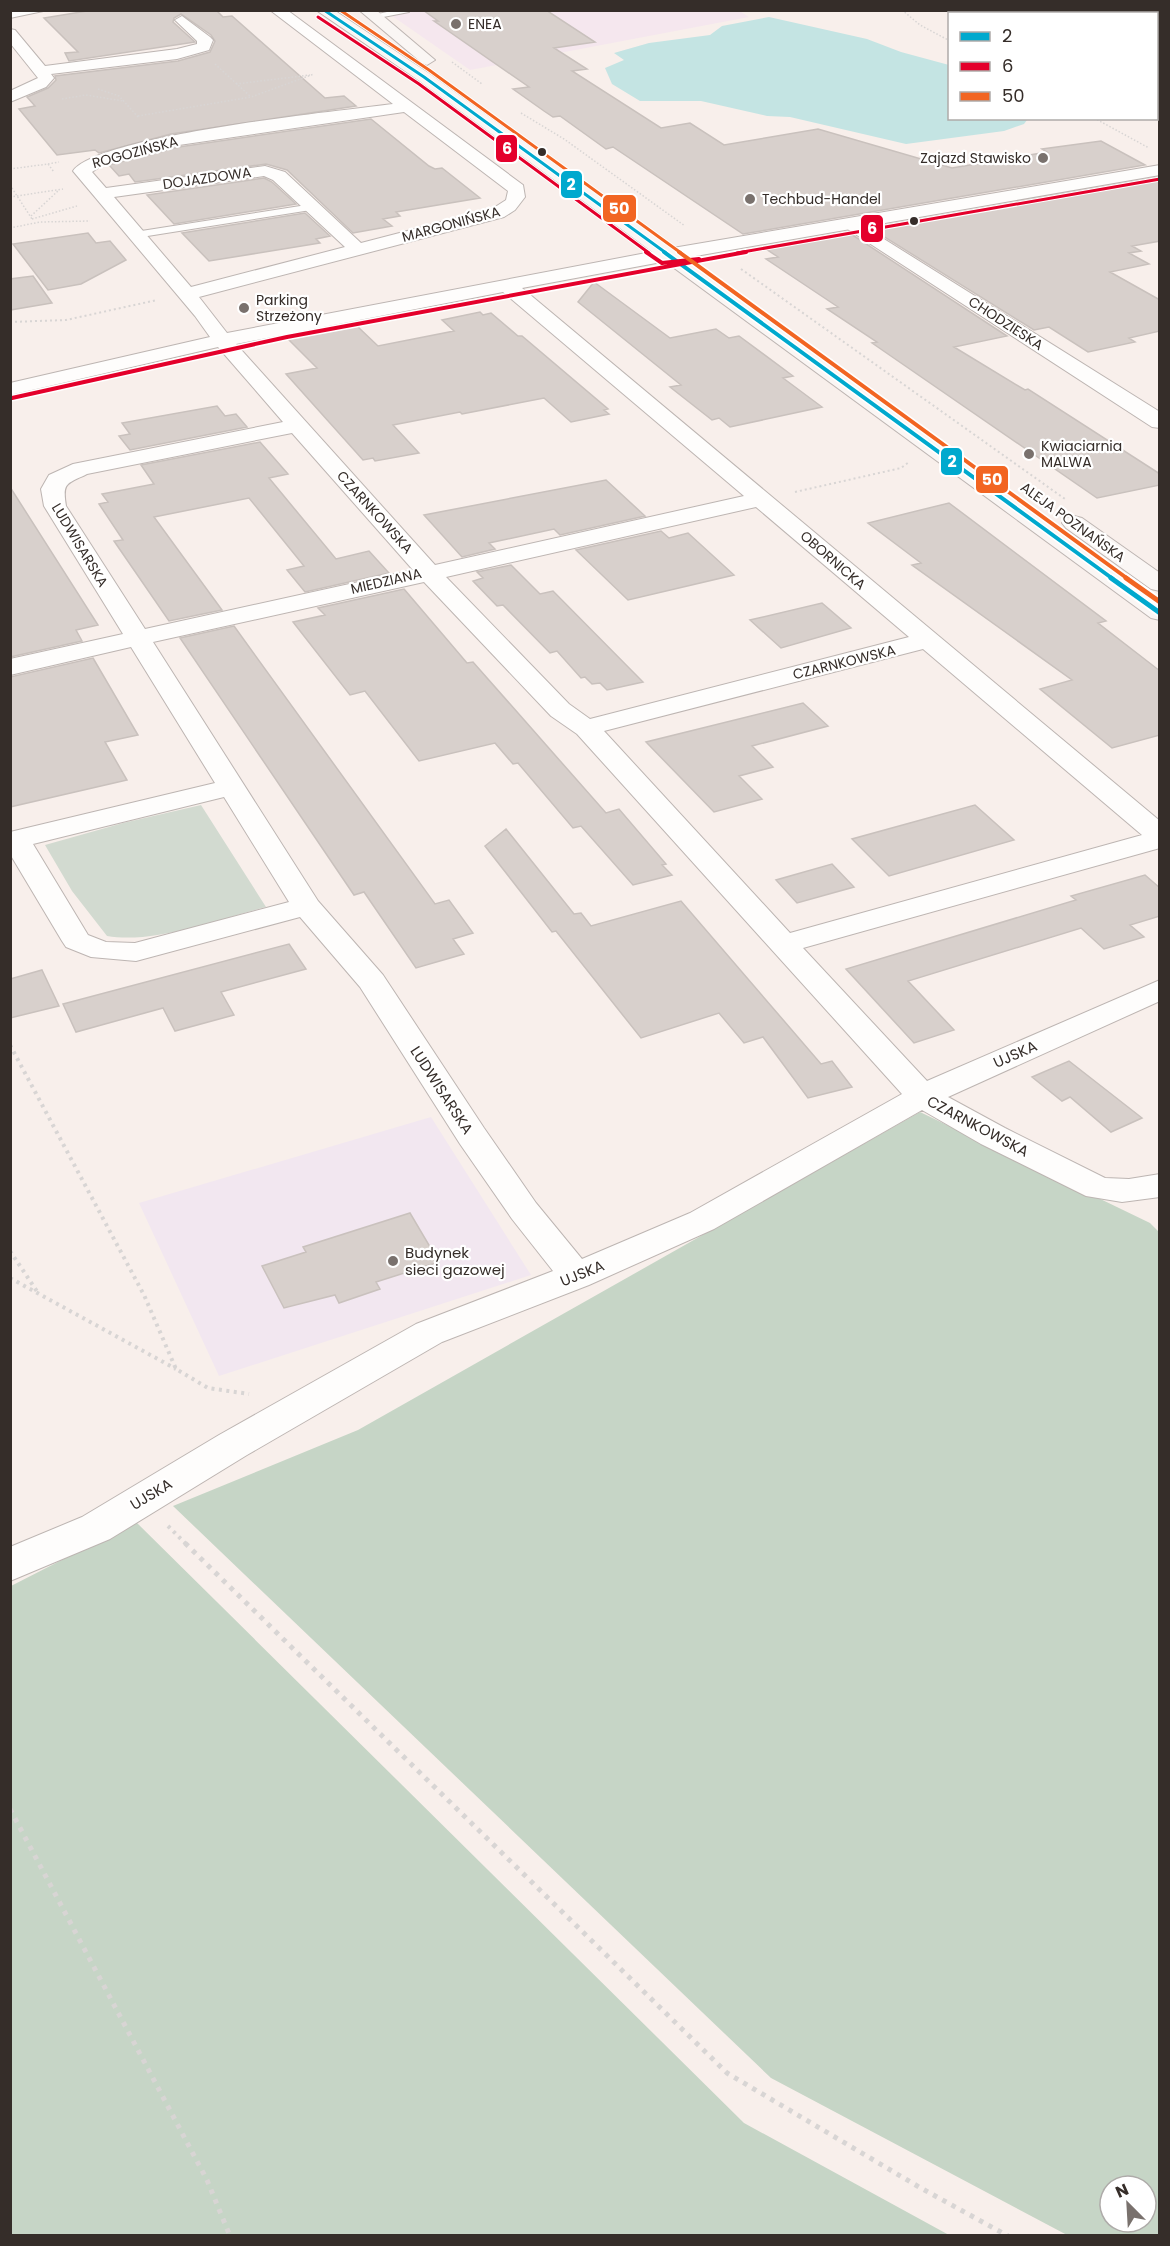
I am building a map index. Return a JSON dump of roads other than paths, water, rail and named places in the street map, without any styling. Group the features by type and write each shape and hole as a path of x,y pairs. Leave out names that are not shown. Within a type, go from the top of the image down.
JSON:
{"main road":[{"name":"ALEJA POZNAŃSKA","path":"323,10 424,77 1160,613"},
{"path":"329,10 347,16 369,13"},
{"name":"ALEJA POZNAŃSKA","path":"369,13 447,75 1160,584"}],"street":[{"name":"MARGONIŃSKA","path":"187,294 498,213 508,208 517,195 517,189 277,10"},
{"path":"42,71 177,54 204,47 205,40 182,20"},
{"path":"10,33 46,78 44,82 10,98"},
{"name":"ROGOZIŃSKA","path":"221,339 187,294 119,217 82,169 105,157 203,136 407,107"},
{"path":"10,389 135,357 221,339 667,255 1160,170"},
{"name":"DOJAZDOWA","path":"103,197 266,171 279,176 357,249"},
{"name":"CHODZIESKA","path":"852,224 1160,422"},
{"name":"OBORNICKA","path":"507,285 1160,837"},
{"name":"CZARNKOWSKA","path":"221,339 428,572 560,710 586,728 922,1096 993,1136 1098,1188 1137,1191 1160,1185"},
{"name":"LUDWISARSKA","path":"298,425 75,471 57,480 52,489 55,506 306,906 372,982 485,1155 524,1211 576,1276"},
{"name":"MIEDZIANA","path":"10,667 136,637 762,499"},
{"name":"CZARNKOWSKA","path":"586,728 927,640"},
{"path":"231,787 14,840 77,940 102,951 136,952 306,906"},
{"path":"783,945 1160,837"},
{"name":"UJSKA","path":"10,1565 96,1528 429,1333 576,1276 702,1221 922,1096 1160,989"}],"lane":[{"path":"10,15 44,10"},
{"path":"369,13 405,12"},
{"path":"135,235 313,207"}],"water":[{"path":"769,17 867,39 901,52 948,65 948,120 1027,120 1024,124 1004,131 906,144 790,117 767,116 701,101 640,101 612,84 605,68 624,60 614,53 649,43 710,35 722,26"}],"place":[{"name":"ENEA","path":"456,24"},
{"name":"Zajazd Stawisko","path":"1043,158"},
{"name":"Techbud-Handel","path":"750,199"},
{"name":"Parking Strzeżony","path":"244,308"},
{"name":"Kwiaciarnia MALWA","path":"1029,454"},
{"name":"Budynek sieci gazowej","path":"393,1261"}]}
